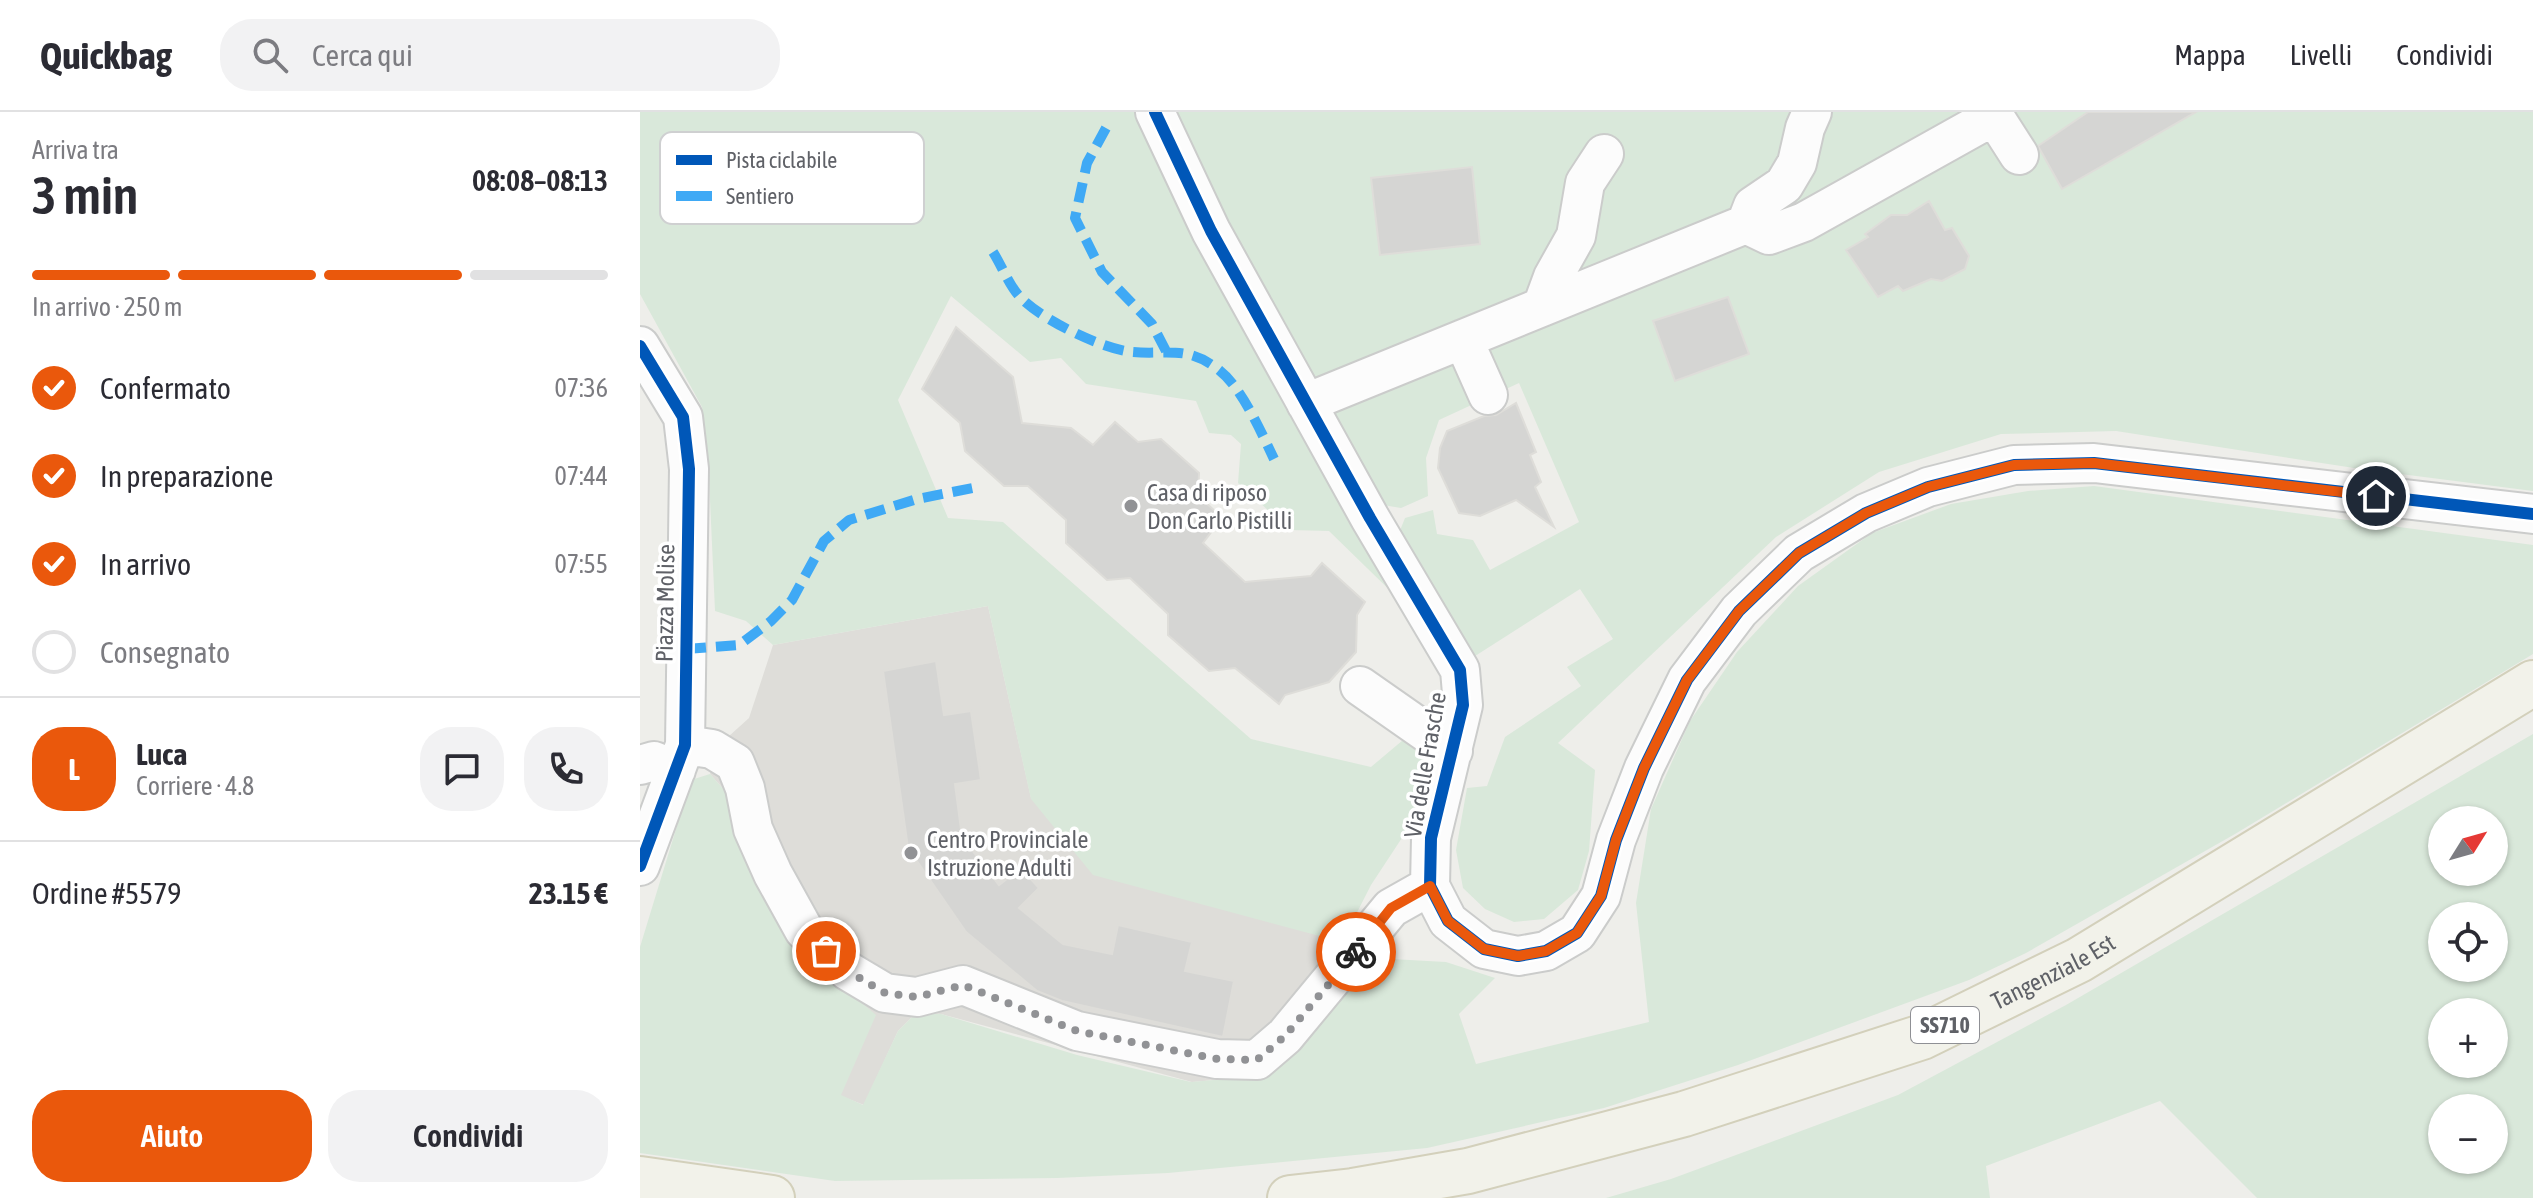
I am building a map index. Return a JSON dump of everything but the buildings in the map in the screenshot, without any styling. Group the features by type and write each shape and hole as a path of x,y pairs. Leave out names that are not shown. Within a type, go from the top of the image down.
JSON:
{"main road":[{"name":"Tangenziale Est","path":"1290,1198 1353,1191 1468,1171 1684,1114 1922,1037 2079,960 2533,683"},
{"path":"640,1179 772,1198"}],"street":[{"name":"Via delle Frasche","path":"1155,112 1211,231 1370,518 1460,670 1463,705 1431,838 1430,886 1448,921 1484,949 1518,956 1546,951 1577,933 1601,896 1616,840 1644,768 1687,680 1739,611 1799,553 1866,513 1928,487 2014,465 2094,463 2533,514"},
{"path":"1306,403 1746,224 1753,206 1784,185 1797,163 1812,112"},
{"path":"1746,224 1769,235 1804,222 1994,116 2019,155"},
{"path":"1542,307 1553,277 1576,236 1585,183 1604,154"},
{"path":"1463,339 1488,395"},
{"name":"Piazza Molise","path":"640,346 683,417 689,469 667,760 640,866"},
{"path":"1360,686 1453,751"},
{"path":"667,760 712,749 735,763 745,788 753,829 773,874 804,930 848,971 885,993 917,997 963,985 1077,1031 1217,1059 1257,1060 1285,1036 1391,908 1430,886"}],"shaded area":[{"name":"Centro Provinciale Istruzione Adulti","path":"988,606 1031,798 1342,942 1258,1076 1192,1082 941,1014 916,1013 898,1031 864,1105 841,1096 835,980 739,831 726,792 710,774 728,737 749,718 773,645"}],"green space":[{"path":"640,112 1136,112 1200,245 1406,606 1329,531 1290,530 1238,483 1241,444 1231,435 1209,433 1196,401 1086,384 1061,358 1030,362 951,296 898,400 948,518 1003,522 1251,739 1371,767 1403,740 1431,763 1419,812 1371,885 1342,942 1093,875 1031,799 988,606 773,645 746,621 715,611 708,455 702,407 640,294"},
{"path":"1175,112 2533,112 2533,491 2354,468 2116,431 2001,434 1879,472 1776,537 1558,743 1595,770 1589,851 1578,890 1544,919 1514,922 1485,909 1463,888 1456,850 1467,788 1487,786 1505,737 1581,686 1567,667 1613,639 1580,589 1472,658 1397,538 1405,518 1433,510 1437,534 1473,540 1490,570 1579,522 1519,383 1439,420 1426,458 1428,496 1401,508 1377,504 1291,333 1209,191 1188,134"},
{"path":"2094,486 2533,545 2533,654 2235,834 2026,953 1969,980 1738,1065 1604,1108 1427,1148 1168,1173 835,1181 640,1153 640,947 691,780 710,774 726,792 739,831 835,980 876,1015 841,1095 863,1105 898,1031 916,1013 941,1014 1077,1055 1191,1082 1258,1076 1373,958 1446,962 1495,978 1459,1014 1476,1064 1649,1022 1636,903 1651,809 1690,721 1737,652 1798,586 1872,533 1951,504 2028,491"},
{"path":"2533,734 2533,1198 2257,1198 2160,1101 1986,1166 1990,1198 1606,1198 1671,1179 1898,1095 2066,1005"}],"marked path":[{"path":"1106,128 1087,163 1075,218 1102,272 1152,324 1166,351"},
{"path":"993,252 1018,294 1058,324 1120,350 1187,354 1219,370 1243,399 1274,459"},
{"path":"686,649 739,645 771,621 792,600 824,541 849,520 917,499 978,487"}],"cycle path":[{"path":"1155,112 1211,231 1370,518 1460,670 1463,705 1431,838 1430,886 1448,921 1484,949 1518,956 1546,951 1577,933 1601,896 1616,840 1644,768 1687,680 1739,611 1799,553 1866,513 1928,487 2014,465 2094,463 2533,514"},
{"path":"640,346 683,417 689,469 685,745 640,866"}],"way so far":[{"path":"826,951 848,971 885,993 917,997 963,985 1077,1031 1217,1059 1257,1060 1285,1036 1356,952"}],"place":[{"name":"Casa di riposo Don Carlo Pistilli","path":"1131,506"},
{"name":"Centro Provinciale Istruzione Adulti","path":"911,853"}],"route":[{"path":"1356,952 1391,908 1430,886 1448,921 1484,949 1518,956 1546,951 1577,933 1601,896 1616,840 1644,768 1687,680 1739,611 1799,553 1866,513 1928,487 2014,465 2094,463 2376,496"}]}
